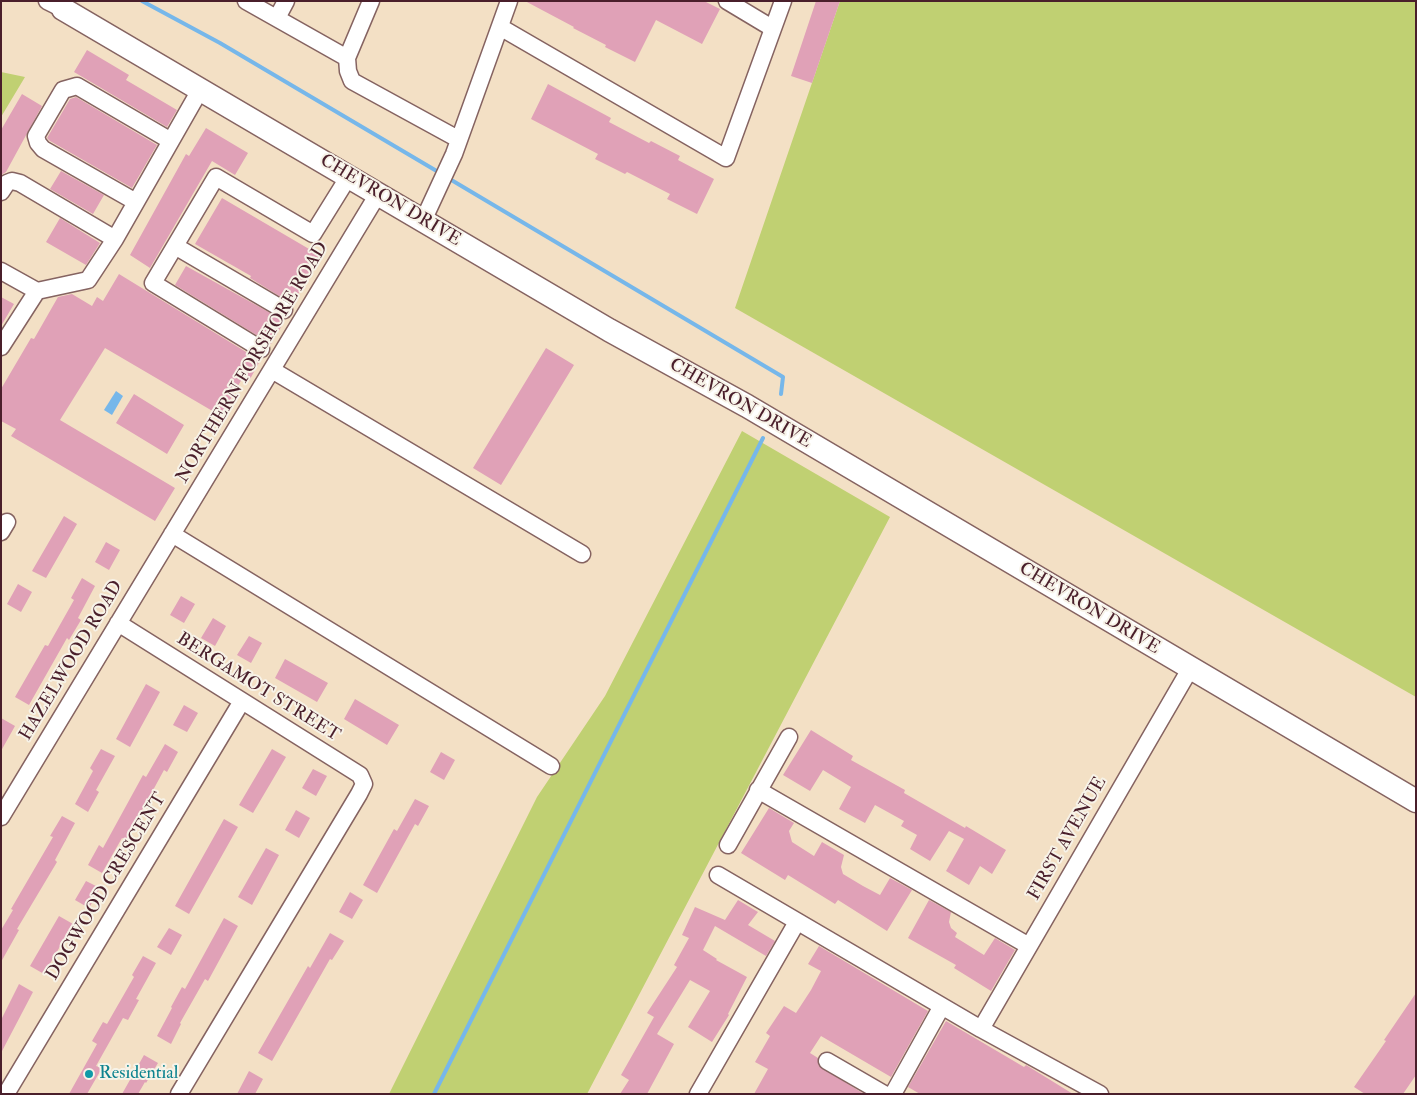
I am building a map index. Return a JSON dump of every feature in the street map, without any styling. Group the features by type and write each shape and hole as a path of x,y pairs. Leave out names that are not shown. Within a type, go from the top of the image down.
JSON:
{"main road":[{"name":"CHEVRON DRIVE","path":"55,5 609,330 747,406 1416,801"}],"street":[{"path":"246,1 348,58"},
{"path":"277,18 286,1"},
{"path":"371,1 348,58 348,72 352,81 458,139"},
{"path":"423,221 448,166 509,1"},
{"path":"727,1 772,28"},
{"path":"500,27 726,158 782,1"},
{"path":"136,202 44,149 38,143 36,136 63,90 77,86 171,141"},
{"path":"1,271 37,290 88,280 115,239 200,90"},
{"path":"261,348 153,283 216,177 313,234 349,176"},
{"path":"1,192 7,183 12,181 20,182 115,239"},
{"name":"NORTHERN FORSHORE ROAD","path":"161,552 378,194"},
{"path":"175,246 284,310"},
{"path":"1,347 37,290"},
{"path":"272,370 582,554"},
{"path":"172,534 552,766"},
{"name":"HAZELWOOD ROAD","path":"1,817 161,552"},
{"name":"BERGAMOT STREET","path":"118,623 360,775 364,784 179,1094"},
{"name":"FIRST AVENUE","path":"981,1029 1190,669"},
{"name":"DOGWOOD CRESCENT","path":"6,1094 242,701"},
{"path":"728,845 789,736"},
{"path":"758,790 1029,946"},
{"path":"718,876 981,1029 1100,1094"},
{"path":"698,1094 797,922"},
{"path":"893,1094 942,1006"},
{"path":"826,1061 884,1094"}],"green space":[{"path":"840,1 1416,1 1416,697 735,308"},
{"path":"1,72 25,77 1,117"},
{"path":"742,431 890,517 587,1094 389,1094 537,797 605,696"}],"water":[{"path":"116,391 123,396 112,415 104,410"}],"building":[{"path":"525,1 704,1 720,9 702,44 656,20 635,62"},
{"path":"816,1 840,1 812,83 791,76"},
{"path":"87,50 129,75 126,80 177,110 167,127 74,72"},
{"path":"548,84 611,118 609,122 649,143 651,141 680,156 678,160 714,179 697,214 667,199 670,194 627,172 625,174 595,159 598,154 531,119"},
{"path":"22,94 42,106 6,172 1,175 1,130"},
{"path":"76,97 157,145 132,188 47,138 70,99"},
{"path":"206,128 248,153 235,175 212,161 150,268 130,255 186,154 189,156"},
{"path":"61,171 104,195 93,214 50,189"},
{"path":"222,198 321,256 292,304 250,278 251,276 195,244"},
{"path":"60,218 100,243 86,265 46,242"},
{"path":"186,266 283,320 284,322 271,344 175,285"},
{"path":"119,274 256,358 261,359 249,381 243,377 221,416 105,348 60,420 175,488 155,521 11,436 16,429 1,421 1,389 31,338 34,339 58,297 72,294 92,306 97,297 103,301"},
{"path":"1,297 14,304 1,326"},
{"path":"546,348 574,365 501,485 473,468"},
{"path":"134,394 184,425 167,454 116,423"},
{"path":"64,516 77,524 46,578 32,571"},
{"path":"106,542 120,550 109,570 95,562"},
{"path":"82,578 95,586 78,618 81,620 69,640 67,638 29,705 15,697 45,645 48,646 74,600 71,598"},
{"path":"18,584 32,592 21,612 7,604"},
{"path":"181,596 195,604 184,623 170,615"},
{"path":"213,618 226,626 215,646 201,638"},
{"path":"249,636 262,643 251,663 237,655"},
{"path":"285,659 328,683 317,702 275,678"},
{"path":"146,684 160,692 130,747 116,739"},
{"path":"355,699 399,725 387,745 344,719"},
{"path":"184,705 198,713 187,732 173,725"},
{"path":"1,718 15,726 1,751"},
{"path":"811,730 853,756 851,760 905,790 904,793 1006,850 992,874 980,866 969,885 946,871 964,839 949,831 930,861 910,849 917,835 901,826 904,821 875,805 865,823 839,809 851,787 823,770 810,791 783,775"},
{"path":"165,744 178,752 167,772 164,770 126,840 122,838 102,873 88,865 99,845 103,848 143,775 146,777"},
{"path":"101,749 115,756 96,790 99,792 88,812 75,804 93,771 90,768"},
{"path":"272,749 286,757 253,813 239,805"},
{"path":"441,752 455,760 444,780 430,772"},
{"path":"313,769 327,776 316,796 302,788"},
{"path":"415,799 429,806 418,826 415,824 377,893 363,885 394,829 397,831"},
{"path":"769,808 794,823 789,831 792,842 814,856 822,842 844,855 841,867 843,874 863,886 880,895 890,878 912,890 887,931 838,900 835,904 788,875 785,880 741,853"},
{"path":"296,810 310,818 299,838 285,830"},
{"path":"62,816 75,823 55,860 57,862 17,929 19,930 1,962 1,930 13,910 11,909 53,837 50,836"},
{"path":"224,819 238,827 189,914 175,906"},
{"path":"266,848 279,855 252,905 238,897"},
{"path":"86,881 100,888 89,908 75,900"},
{"path":"350,892 363,900 352,919 339,912"},
{"path":"738,900 758,912 748,925 775,941 766,956 715,926 703,950 716,960 747,977 729,1015 712,1042 688,1027 710,991 690,980 657,1034 674,1044 647,1094 620,1094 629,1080 621,1075 654,1017 647,1013 677,967 674,965 689,938 682,935 695,907 725,920"},
{"path":"929,900 951,912 949,922 951,928 957,933 955,937 984,955 995,938 1015,950 991,991 954,968 956,965 908,938"},
{"path":"59,916 73,924 44,974 30,966"},
{"path":"224,918 238,926 208,981 205,979 180,1023 171,1044 157,1036 182,987 185,989"},
{"path":"169,928 182,935 171,955 157,947"},
{"path":"330,933 344,941 332,960 330,959 272,1061 258,1053 308,966 310,968"},
{"path":"819,946 928,1011 891,1077 821,1036 810,1053 818,1058 819,1066 864,1094 754,1094 768,1069 755,1062 770,1036 766,1033 784,1006 796,1013 811,990 821,971 808,964"},
{"path":"143,956 156,963 136,999 139,1000 128,1020 123,1018 96,1066 102,1068 87,1094 69,1094 97,1044 92,1041 103,1022 107,1024 134,977 132,975"},
{"path":"19,984 33,992 1,1053 1,1020"},
{"path":"1416,993 1416,1075 1403,1094 1365,1094 1354,1087"},
{"path":"946,1021 1024,1067 1026,1065 1073,1094 920,1094 908,1087"},
{"path":"144,1055 158,1063 138,1094 122,1094"},
{"path":"249,1071 263,1079 255,1094 237,1094"}],"waterway":[{"path":"142,1 220,43 440,173"},
{"path":"448,178 783,377 781,394"},
{"path":"434,1094 763,438"}],"place":[{"name":"Residential","path":"89,1074"}]}
